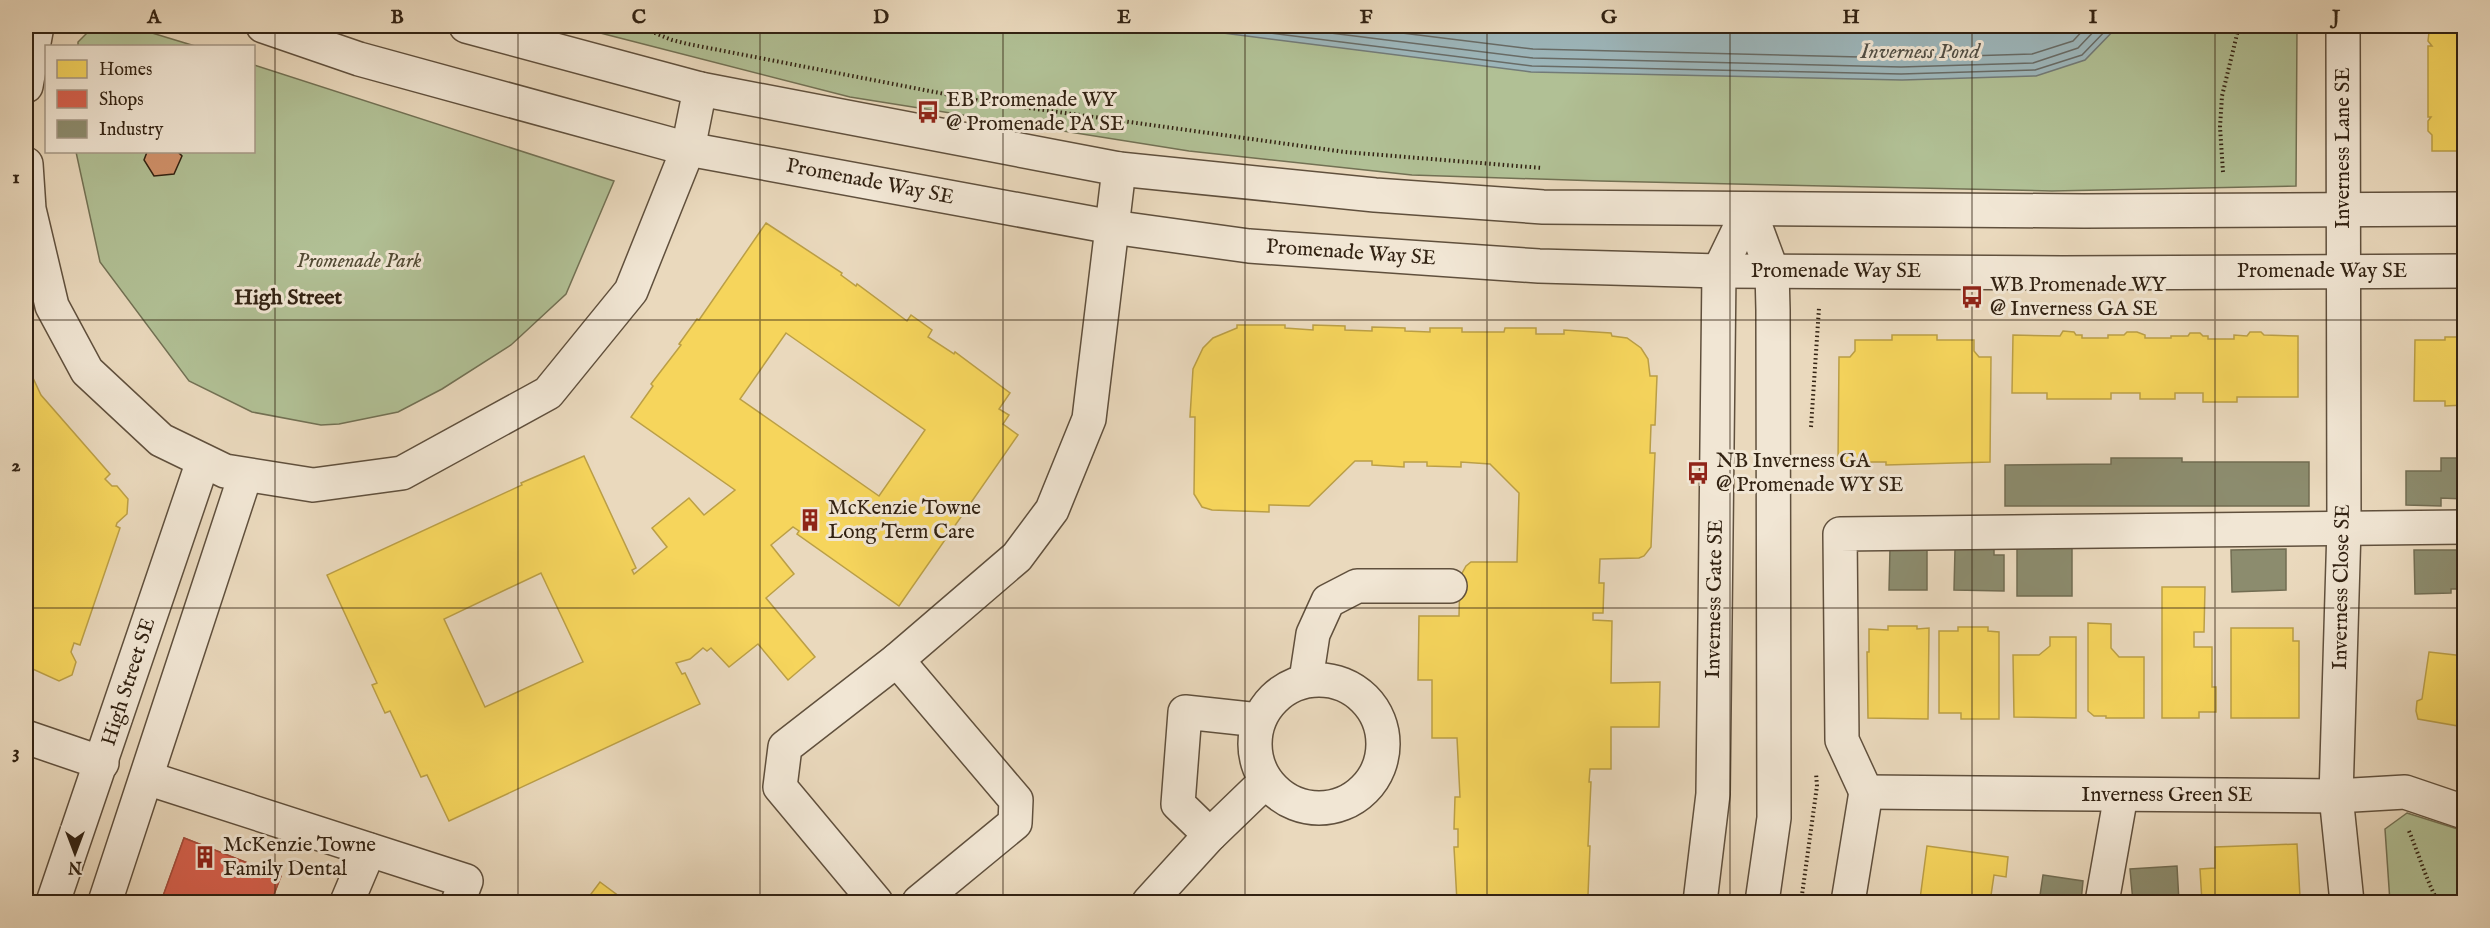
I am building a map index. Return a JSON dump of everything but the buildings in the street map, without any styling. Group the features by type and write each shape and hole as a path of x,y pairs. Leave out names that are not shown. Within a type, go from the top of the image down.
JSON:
{"street":[{"path":"26,86 37,26"},
{"name":"Promenade Way SE","path":"263,26 359,59 688,148 1112,227 1261,247 1539,266 1719,271 2062,273 2464,271"},
{"path":"466,26 700,89 1119,169 1375,195 1543,207 2084,211 2464,208"},
{"name":"Inverness Lane SE","path":"2343,26 2344,271"},
{"path":"26,164 29,209 52,306 87,371 161,440 225,471 313,486 402,473 548,393 631,291 688,148 700,89"},
{"path":"876,903 780,787 785,747 897,660 1017,557 1052,510 1089,419 1119,169"},
{"path":"1749,209 1773,271 1774,818 1762,903"},
{"name":"Inverness Gate SE","path":"1700,903 1713,794 1719,271 1749,209"},
{"name":"Inverness Close SE","path":"2344,271 2344,528 2336,796 2348,903"},
{"name":"High Street SE","path":"53,903 203,460"},
{"path":"105,903 245,476"},
{"path":"1848,903 1866,792 1842,740 1840,534 2464,527"},
{"path":"1306,680 1313,634 1328,601 1356,586 1450,586"},
{"path":"897,660 1016,801 1015,823 919,903"},
{"path":"1306,680 1327,680 1348,686 1365,699 1377,716 1383,736 1382,757 1374,777 1360,793 1342,804 1322,808 1300,805 1281,796 1266,781 1257,762 1254,741 1259,720 1270,702 1286,688 1306,680"},
{"path":"1210,835 1178,804 1185,712 1259,720"},
{"path":"26,737 102,763"},
{"path":"147,778 466,881 458,903"},
{"path":"1149,903 1210,835 1266,781"},
{"name":"Inverness Green SE","path":"1866,792 2336,796 2405,792 2464,812"},
{"path":"2102,903 2121,795"},
{"path":"347,903 369,850"}],"path":[{"path":"638,26 688,44 986,102 1345,152 1552,169"},
{"path":"2223,172 2220,127 2222,96 2239,26"},
{"path":"2407,827 2421,859 2424,874 2438,903"}],"green space":[{"path":"94,26 129,26 192,45 78,45 78,42"},
{"path":"573,26 2297,26 2296,186 2052,191 1412,175 1189,151 850,97"},
{"name":"Promenade Park","path":"255,65 614,181 566,294 511,345 442,389 398,412 339,424 321,425 252,412 189,381 100,262 76,153 255,153"},
{"path":"2407,813 2464,831 2464,902 2390,902 2385,829"}],"water":[{"name":"Inverness Pond","path":"1168,26 2118,26 2085,60 2036,76 1902,80 1531,72"}],"place":[{"name":"EB Promenade WY @ Promenade PA SE","path":"928,112"},
{"name":"WB Promenade WY @ Inverness GA SE","path":"1972,297"},
{"name":"NB Inverness GA @ Promenade WY SE","path":"1698,473"},
{"name":"McKenzie Towne Long Term Care","path":"810,520"},
{"name":"McKenzie Towne Family Dental","path":"205,857"}],"district":[{"name":"High Street","path":"288,298"}]}
